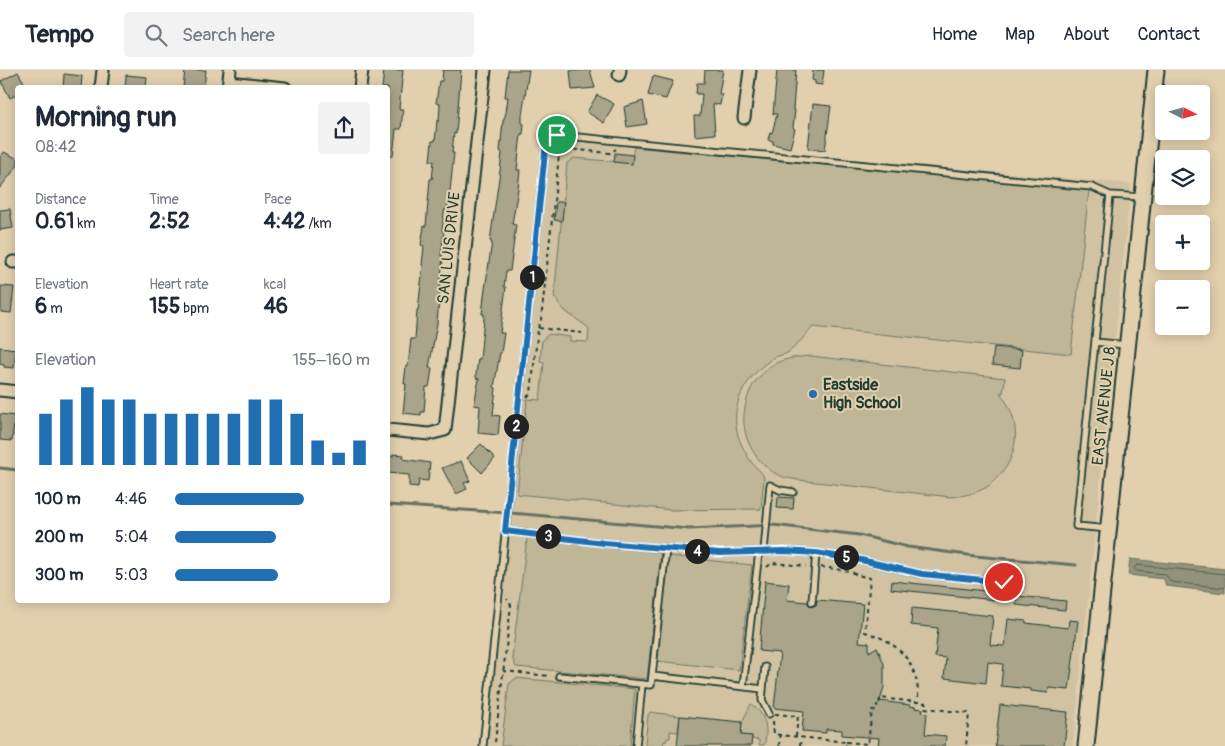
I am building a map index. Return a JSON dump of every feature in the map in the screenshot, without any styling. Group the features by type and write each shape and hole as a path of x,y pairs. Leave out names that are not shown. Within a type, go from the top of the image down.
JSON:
{"street":[{"path":"101,85 103,70"},
{"path":"360,85 362,70"},
{"name":"SAN LUIS DRIVE","path":"390,430 429,434 445,430 485,70"},
{"path":"744,118 750,70"},
{"name":"EAST AVENUE J 8","path":"1086,746 1156,70"},
{"path":"229,80 263,85"},
{"path":"0,390 15,392"}],"lane":[{"path":"482,746 546,143 553,136 1092,187 1110,195 1143,197"},
{"path":"1109,529 1076,526 1110,195"},
{"path":"1095,342 1128,345"},
{"path":"744,686 770,485 780,490 794,492"},
{"path":"505,531 720,553 816,553 861,560 922,574 1004,582"},
{"path":"559,676 651,685 666,548"},
{"path":"812,602 816,553"},
{"path":"766,667 762,700 769,714"},
{"path":"652,676 763,688"},
{"path":"636,746 642,684"}],"path":[{"path":"526,399 531,393 538,328 541,320 559,156 566,149 610,153 615,149 621,149"},
{"path":"538,328 582,333"},
{"path":"768,567 772,563 815,567 850,571 870,578 865,632 891,642 905,655 916,678 918,702"},
{"path":"495,742 511,605 505,594"},
{"path":"503,671 549,676"},
{"path":"796,736 798,716 769,714 774,734 861,745 868,744 872,710 876,711 880,698 926,703 925,708 970,713 966,746"},
{"path":"779,746 780,735"},
{"path":"800,746 801,737"}],"shaded area":[{"name":"Eastside High School","path":"546,132 1131,184 1073,746 479,746"},
{"path":"634,147 1089,190 1071,354 813,327 789,352 775,357 766,363 750,379 739,398 736,409 738,435 747,456 764,478 761,509 672,510 517,494 527,399 540,400 544,362 540,361 542,340 549,334 570,337 570,341 588,342 589,328 565,311 554,297 567,163 574,158 631,163"},
{"path":"811,356 1005,378 1003,393 1000,393 1007,403 1015,425 1014,448 1011,459 1005,469 987,487 973,493 951,497 798,480 783,477 773,472 758,458 747,439 744,418 748,395 756,380 772,365 787,359"},
{"path":"527,538 661,553 647,679 516,667 512,657"},
{"path":"669,556 752,565 739,670 657,661"},
{"path":"516,678 635,689 630,746 501,746 509,684"},
{"path":"751,704 760,712 765,722 764,745 759,745 759,740 752,739 752,736 741,735 742,722"},
{"path":"650,712 680,716 678,732 670,731 670,738 667,738 666,742 664,741 663,746 646,746 645,744 648,715"}],"water":[{"path":"1130,559 1225,569 1225,593 1166,586 1164,579 1128,575"}],"building":[{"path":"185,70 206,70 204,85 183,85"},
{"path":"384,70 403,70 399,109 403,109 401,129 396,129 393,156 390,156 390,85 382,85"},
{"path":"443,70 461,70 450,191 447,210 445,209 444,213 442,231 444,231 441,256 443,256 437,323 429,368 432,368 429,387 426,387 424,412 421,412 421,415 403,413 406,384 404,384 411,339 415,339 423,265 424,246 421,245 424,226 426,226 430,179 432,179 434,161 430,161 432,141 435,141 437,121 439,121 440,104 436,103 439,81 442,81"},
{"path":"508,70 529,70 522,115 522,123 524,124 517,170 520,170 518,189 512,224 516,225 510,271 506,271 504,287 506,287 500,333 504,333 494,387 496,388 493,415 500,416 498,435 478,433 480,406 474,405 479,379 476,378 476,374 478,359 480,359 484,318 484,314 482,314 500,171 503,121 508,97 505,97"},
{"path":"590,70 595,88 572,90 570,71"},
{"path":"705,70 723,70 719,94 722,94 720,105 713,104 715,134 695,136 694,116 700,116 702,94 696,94 697,83 704,83"},
{"path":"777,70 796,70 793,110 795,110 793,128 795,129 790,148 773,144 773,141 768,140 777,114 773,114"},
{"path":"813,70 824,70 822,85 815,84 815,81 812,80"},
{"path":"18,72 25,85 15,85 15,96 10,98 1,81"},
{"path":"64,74 82,76 81,85 63,85"},
{"path":"126,75 147,77 146,85 125,85"},
{"path":"653,76 673,81 666,99 648,95"},
{"path":"597,95 614,104 604,123 587,112"},
{"path":"643,101 647,124 627,127 624,107"},
{"path":"813,104 831,106 825,150 808,148"},
{"path":"4,152 15,158 15,169 0,188 0,157"},
{"path":"615,153 633,155 632,164 614,162"},
{"path":"556,202 564,202 562,221 554,220"},
{"path":"10,209 13,228 0,230 0,210"},
{"path":"1,286 14,287 11,313 1,312"},
{"path":"0,347 15,349 14,368 4,367 4,365 0,364"},
{"path":"994,347 1022,350 1020,368 992,365"},
{"path":"0,414 15,416 12,441 0,440"},
{"path":"481,444 495,458 482,473 467,458"},
{"path":"393,454 404,455 403,459 430,463 428,481 419,480 418,487 409,486 409,475 390,473 390,456 393,456"},
{"path":"461,461 470,481 464,483 467,489 456,494 442,468"},
{"path":"778,497 794,498 793,509 777,508"},
{"path":"765,581 789,584 787,600 807,602 811,607 816,605 817,600 863,604 859,642 869,643 869,652 877,647 884,664 884,687 880,701 910,705 923,709 922,712 927,713 925,734 946,736 945,746 878,746 879,738 842,735 842,730 826,729 826,733 802,731 804,711 774,708 780,653 759,651"},
{"path":"892,581 996,592 995,600 891,589"},
{"path":"1017,596 1066,601 1065,610 1016,605"},
{"path":"912,608 993,616 990,645 1005,646 1008,619 1068,628 1069,620 1078,621 1069,690 1049,688 1048,693 1001,686 1003,664 988,662 986,683 944,678 946,658 935,657 938,628 911,625"},
{"path":"1000,705 1068,712 1064,746 995,746"},
{"path":"680,716 742,722 741,735 752,736 751,746 677,746"}],"waterway":[{"path":"0,468 15,470"},
{"path":"390,505 523,514 689,529 773,525 859,535 908,547 975,556 1076,565"}],"place":[{"name":"Eastside High School","path":"813,394"}],"route":[{"path":"557,135 547,140 546,143 505,531 604,543 720,553 784,551 816,553 861,560 922,574 1004,582"}]}
